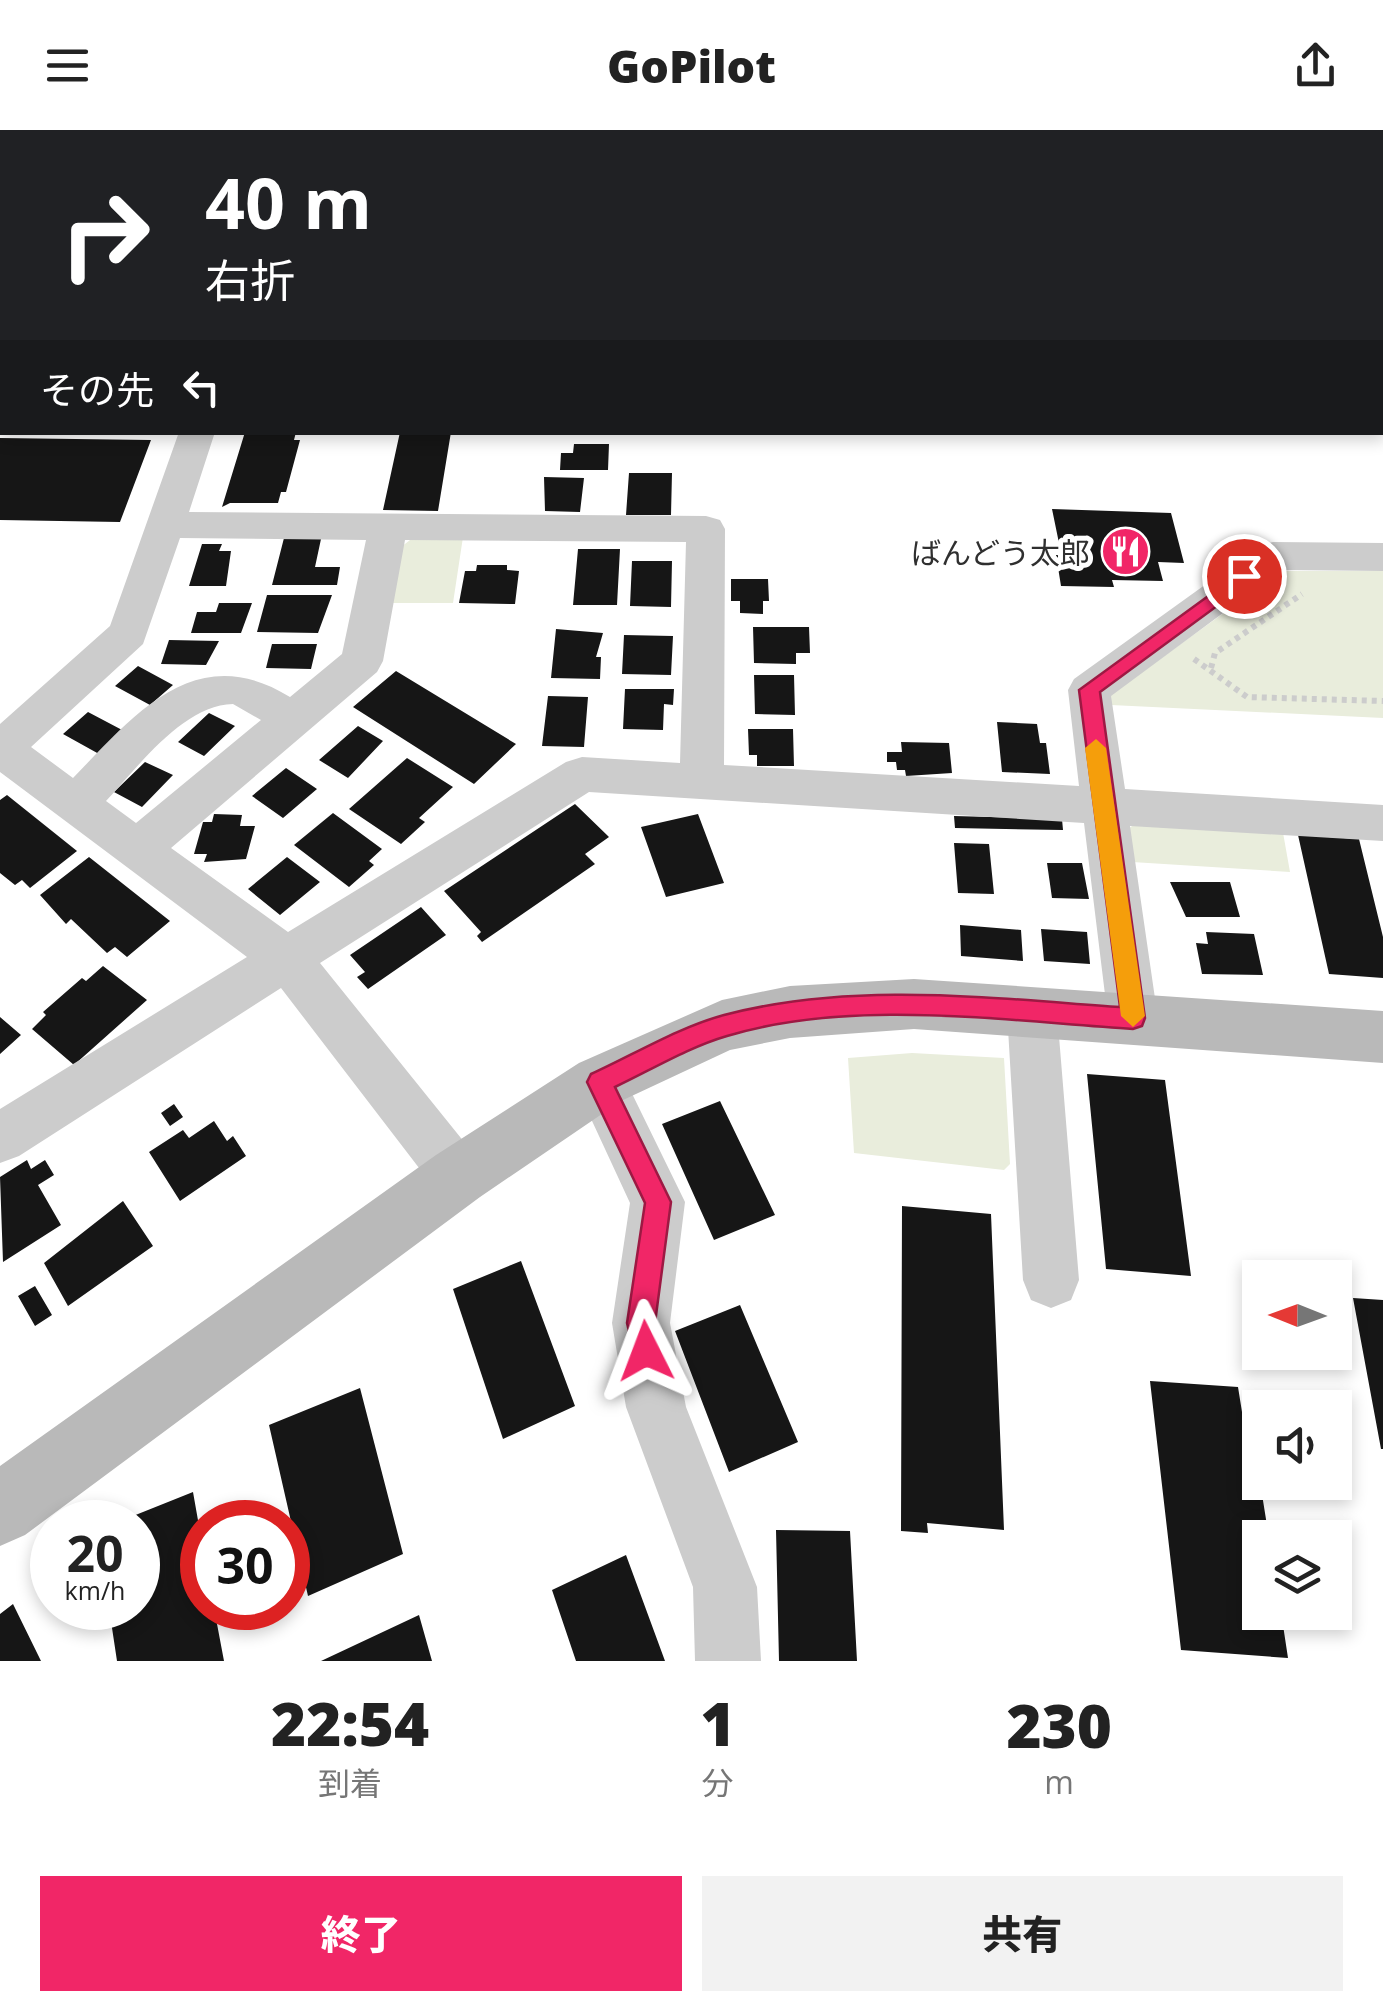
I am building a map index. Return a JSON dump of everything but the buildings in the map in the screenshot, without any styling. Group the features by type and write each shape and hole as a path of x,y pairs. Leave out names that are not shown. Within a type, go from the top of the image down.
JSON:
{"street":[{"path":"195,435 128,634 0,750 288,959 458,1176"},
{"path":"166,525 706,530 702,779"},
{"path":"136,850 362,661 388,527"},
{"path":"1133,1018 1089,690 1273,556 1383,557"},
{"path":"75,804 174,709 234,670 293,719"},
{"path":"0,1138 582,774 1383,823"},
{"path":"0,1510 458,1176 600,1082 722,1026 790,1012 914,1004 1383,1037"},
{"path":"1032,1012 1051,1280"},
{"path":"600,1082 658,1202 641,1323 656,1407 725,1587 728,1661"}],"path":[{"path":"1308,591 1286,601 1215,653 1210,661 1218,680 1230,690 1258,699 1383,701"}],"green space":[{"path":"414,537 463,537 453,603 390,603 401,547"},
{"path":"1282,571 1383,571 1383,718 1111,705 1110,695"},
{"path":"1141,819 1282,827 1290,872 1132,862 1127,830"},
{"path":"912,1053 1004,1058 1010,1164 1004,1170 854,1153 848,1058"}],"slow traffic":[{"path":"1096,748 1133,1016"}],"place":[{"name":"ばんどう太郎","path":"1125,552"}],"route":[{"path":"646,1351 641,1323 658,1202 600,1082 646,1057 722,1026 790,1012 914,1004 1133,1018 1089,690 1244,576"}]}
